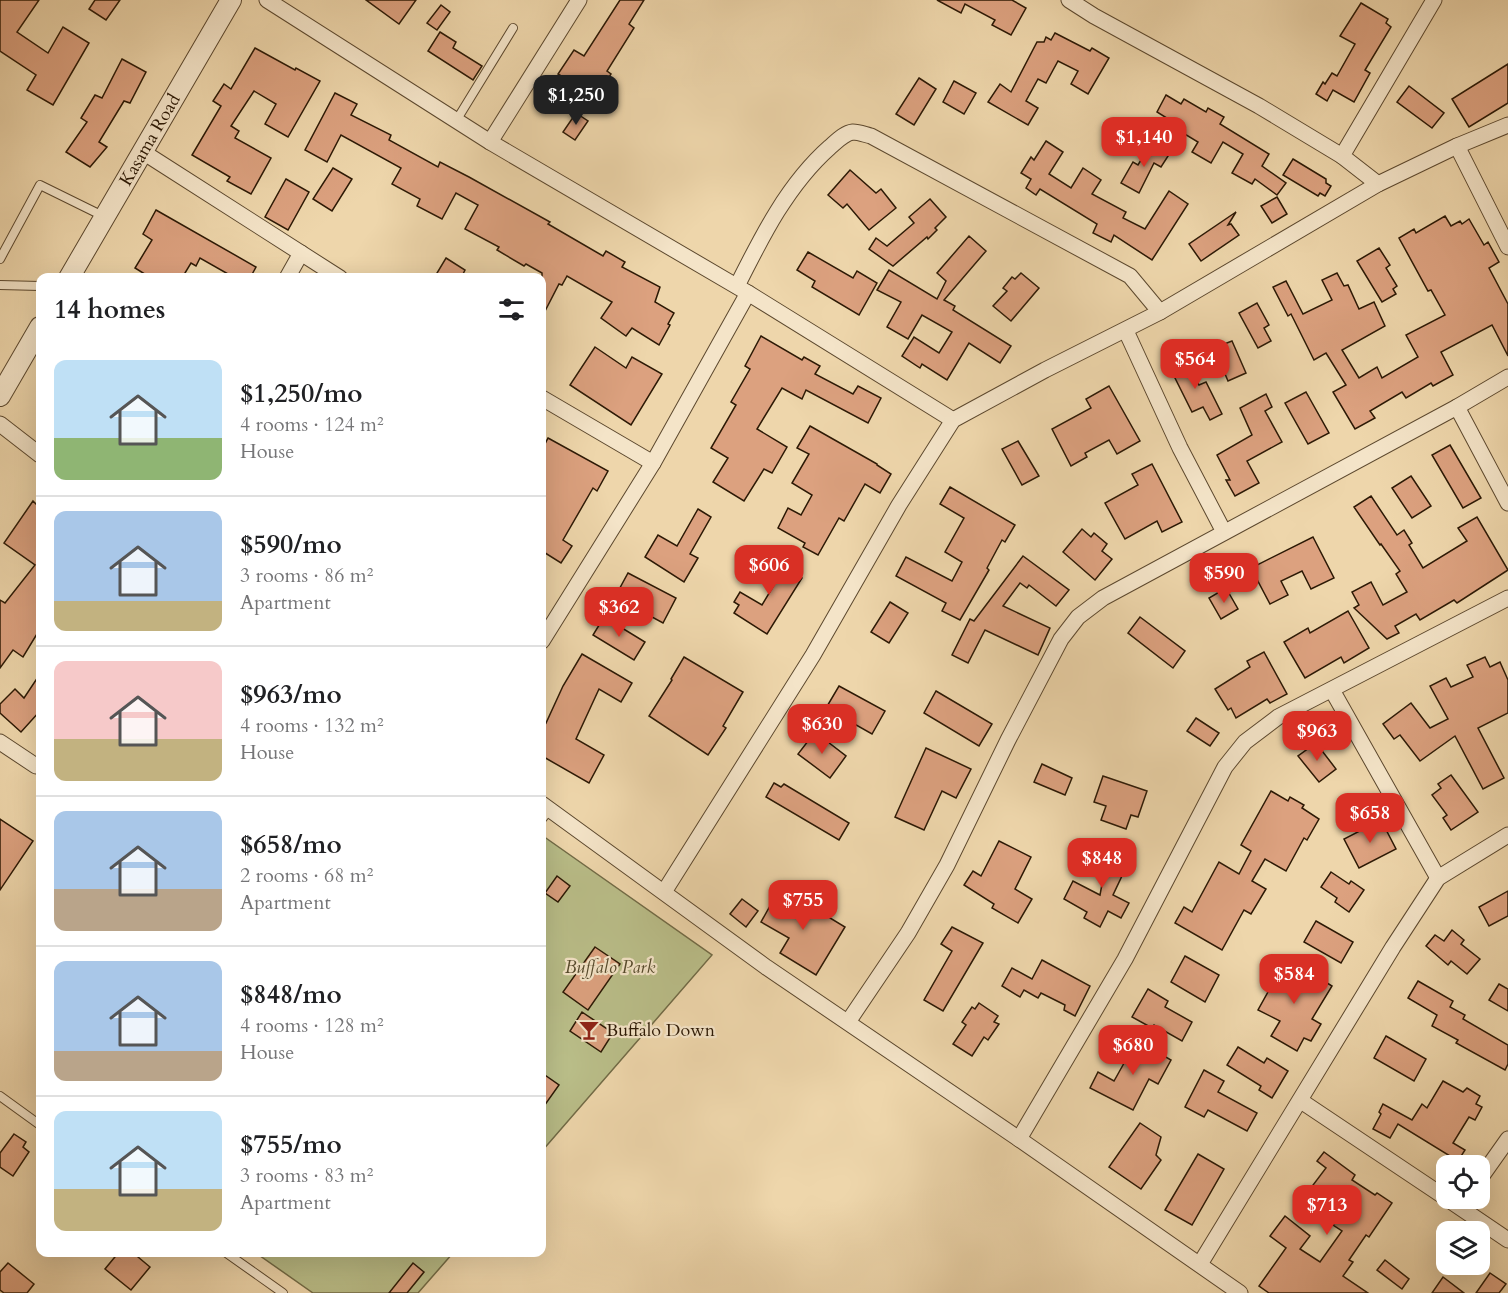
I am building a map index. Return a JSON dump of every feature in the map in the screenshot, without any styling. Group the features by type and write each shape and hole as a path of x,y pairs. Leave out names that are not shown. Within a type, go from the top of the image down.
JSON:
{"street":[{"name":"Kasama Road","path":"72,273 231,0"},
{"path":"267,0 490,142 743,289 953,420"},
{"path":"490,142 579,0"},
{"path":"1069,0 1259,106 1342,156 1378,184"},
{"path":"1342,156 1434,0"},
{"path":"664,892 813,655 899,505 953,420 1045,370 1126,331 1378,184 1457,146 1508,125"},
{"path":"546,635 653,463 743,289 777,212 798,182 823,153 842,137 852,132 872,136 1130,276 1160,312"},
{"path":"1457,146 1508,247"},
{"path":"143,152 332,273"},
{"path":"289,273 301,253"},
{"path":"1126,331 1180,448 1224,532"},
{"path":"0,396 6,373 36,332"},
{"path":"848,1022 908,933 947,866 1008,740 1061,639 1078,617 1103,598 1457,407 1508,377"},
{"path":"546,400 653,463"},
{"path":"1457,407 1508,503"},
{"path":"0,424 36,452"},
{"path":"1019,1139 1125,959 1225,767 1245,742 1278,717 1508,598"},
{"path":"1332,690 1438,878"},
{"path":"0,742 36,766"},
{"path":"546,812 664,892 766,967 1240,1293"},
{"path":"1200,1264 1393,947 1438,878 1508,835"},
{"path":"1301,1101 1436,1191"},
{"path":"1490,1165 1508,1140"},
{"path":"1469,1209 1508,1240"}],"lane":[{"path":"456,121 513,28"},
{"path":"0,259 39,185 105,216"},
{"path":"0,285 36,286"},
{"path":"0,1096 36,1122"},
{"path":"232,1257 284,1293"}],"green space":[{"name":"Buffalo Park","path":"546,838 712,955 546,1146"},
{"path":"262,1257 450,1257 418,1293 313,1293"}],"building":[{"path":"0,0 39,0 17,32 48,53 63,27 89,43 53,105 27,90 36,75 0,51"},
{"path":"95,0 120,0 106,20 89,9"},
{"path":"366,0 416,0 399,24"},
{"path":"620,0 644,0 629,24 634,28 607,71 611,74 596,98 558,74 574,50 584,56"},
{"path":"937,0 1012,0 1026,8 1011,35 992,25 995,20 965,4 961,13"},
{"path":"1361,3 1388,19 1386,23 1391,27 1365,70 1370,73 1354,102 1333,90 1327,101 1316,94 1332,73 1337,76 1355,44 1340,36"},
{"path":"441,5 450,12 437,30 427,23"},
{"path":"440,32 456,42 453,48 482,66 473,80 428,51"},
{"path":"1055,33 1090,51 1092,48 1109,58 1088,94 1071,84 1078,71 1058,61 1046,83 1038,79 1026,101 1038,108 1028,125 988,102 1000,84 1011,92 1037,42 1044,42 1046,37 1051,40"},
{"path":"255,48 320,81 288,137 265,124 276,104 254,91 231,126 239,131 235,138 271,158 251,194 227,181 230,177 192,155 221,106 213,101 224,84 231,89"},
{"path":"122,59 146,72 130,103 124,101 99,142 107,147 90,167 66,152 87,122 81,118 95,95 102,98"},
{"path":"1508,64 1508,103 1469,127 1452,99"},
{"path":"919,78 936,89 914,125 896,114"},
{"path":"954,81 976,93 964,114 943,102"},
{"path":"1409,86 1444,113 1432,128 1397,102"},
{"path":"335,93 357,104 351,115 391,135 389,140 438,167 440,162 469,177 550,222 548,224 603,256 606,251 625,262 622,267 660,287 655,302 674,313 668,324 670,325 659,345 632,328 626,336 601,318 612,302 567,276 562,285 559,284 546,309 546,273 526,264 524,266 497,250 499,247 465,229 478,205 456,193 442,219 417,206 420,199 392,184 401,168 341,135 327,162 305,150"},
{"path":"1166,95 1181,104 1184,99 1206,112 1208,108 1224,117 1220,124 1269,154 1262,166 1286,183 1277,195 1255,179 1252,184 1232,173 1243,154 1223,142 1211,163 1192,152 1198,142 1168,124 1170,120 1157,112"},
{"path":"576,113 588,121 575,140 563,132"},
{"path":"1046,141 1063,152 1049,174 1071,188 1083,168 1101,180 1092,194 1126,212 1123,218 1145,229 1169,191 1188,204 1152,260 1114,235 1111,242 1093,233 1097,224 1040,189 1036,195 1026,188 1031,179 1021,173 1031,157 1034,160"},
{"path":"1156,144 1170,153 1161,167 1154,163 1139,193 1121,183 1133,162 1138,165 1147,150 1151,153"},
{"path":"1293,159 1326,179 1326,183 1331,186 1325,196 1320,193 1318,196 1283,175"},
{"path":"333,168 352,179 332,211 313,199"},
{"path":"850,170 876,193 881,189 896,208 869,230 847,204 843,208 828,195"},
{"path":"286,179 309,192 288,230 265,217"},
{"path":"1277,197 1287,214 1272,223 1261,206"},
{"path":"930,199 946,217 928,239 927,237 893,266 869,249 876,238 887,246 914,223 909,217"},
{"path":"156,210 256,267 253,273 226,273 200,258 196,266 191,263 185,273 143,273 135,268 152,240 143,234"},
{"path":"1236,212 1228,225 1231,224 1239,235 1201,261 1189,244"},
{"path":"1445,216 1451,226 1460,221 1462,224 1469,219 1484,245 1488,242 1499,262 1489,268 1508,304 1508,356 1492,325 1441,352 1453,375 1433,386 1431,383 1406,398 1402,392 1370,411 1375,418 1355,429 1333,392 1346,385 1326,353 1314,360 1291,314 1288,316 1273,287 1286,281 1303,314 1332,300 1322,280 1337,273 1344,286 1348,285 1359,309 1374,302 1385,326 1342,350 1359,378 1377,367 1382,378 1418,357 1406,335 1445,315 1431,290 1428,291 1399,238 1414,229 1416,233"},
{"path":"969,236 986,251 944,300 955,306 953,310 1011,346 1000,363 969,343 947,380 922,364 920,368 902,356 914,337 939,353 952,332 922,315 908,339 887,327 901,302 877,290 889,270 937,299 946,281 937,273"},
{"path":"1379,248 1390,265 1386,268 1397,286 1393,289 1396,294 1382,302 1357,261"},
{"path":"808,252 853,278 857,271 877,283 859,315 812,287 815,281 797,270"},
{"path":"446,258 465,270 464,273 437,273"},
{"path":"1021,273 1039,288 1011,321 993,306 1007,291 1003,288 1012,277 1015,279"},
{"path":"1257,303 1269,325 1264,328 1271,341 1258,348 1239,313"},
{"path":"761,336 802,360 804,357 820,366 815,374 853,394 858,386 881,398 868,423 806,390 802,399 782,388 757,429 787,447 772,473 764,469 744,501 713,482 728,458 711,448 736,405 731,402 750,369 745,366"},
{"path":"1232,341 1246,373 1228,381 1214,348"},
{"path":"595,347 626,368 632,357 662,374 631,425 570,385"},
{"path":"1178,358 1183,369 1190,366 1199,385 1206,382 1222,414 1210,420 1203,407 1192,412 1168,364"},
{"path":"1109,386 1140,441 1117,454 1109,440 1085,453 1087,457 1071,466 1052,429 1091,408 1086,399"},
{"path":"1306,392 1329,433 1308,444 1285,403"},
{"path":"1266,394 1272,407 1265,411 1282,442 1247,461 1259,483 1235,496 1226,480 1230,480 1217,455 1252,435 1240,408"},
{"path":"810,426 891,474 880,493 865,484 844,521 839,518 818,555 803,547 805,543 778,528 788,508 801,515 812,495 792,483 809,454 797,448"},
{"path":"548,438 608,471 597,491 593,488 563,540 572,546 561,563 546,554 546,442"},
{"path":"1018,441 1039,476 1022,485 1002,449"},
{"path":"1450,445 1481,498 1463,508 1432,455"},
{"path":"1152,464 1182,522 1162,532 1157,521 1125,539 1105,503 1138,485 1132,474"},
{"path":"1411,476 1431,506 1412,518 1392,488"},
{"path":"950,487 1015,525 1005,542 1002,540 987,568 989,570 960,620 942,611 946,603 896,576 906,557 952,581 962,562 945,552 964,518 940,504"},
{"path":"1371,496 1397,535 1404,530 1412,543 1409,545 1423,568 1467,541 1458,528 1477,517 1508,570 1457,603 1454,600 1420,620 1416,614 1395,626 1399,633 1387,639 1354,608 1359,605 1352,592 1371,582 1383,605 1407,592 1396,574 1400,571 1354,507"},
{"path":"33,501 36,504 36,636 23,657 13,650 0,668 0,600 5,603 35,565 4,543"},
{"path":"698,509 711,517 690,554 698,558 684,582 645,557 658,535 677,546"},
{"path":"1082,529 1091,537 1094,533 1107,544 1102,551 1112,559 1095,580 1063,552"},
{"path":"1313,537 1334,578 1311,589 1302,571 1281,581 1288,595 1270,604 1251,568"},
{"path":"767,556 802,578 767,634 734,613 739,605 734,602 740,592 762,605 774,585 756,574"},
{"path":"1023,556 1069,590 1056,606 1029,585 1027,588 1020,583 1003,606 1050,628 1038,655 985,630 968,663 952,655 970,619 974,621"},
{"path":"628,573 676,598 663,623 615,597"},
{"path":"1226,588 1238,609 1221,619 1209,598"},
{"path":"890,602 908,613 889,643 871,632"},
{"path":"1348,611 1369,648 1344,663 1341,657 1305,678 1284,642 1308,628 1310,633"},
{"path":"604,617 645,642 634,660 593,635"},
{"path":"1140,617 1185,651 1173,668 1128,633"},
{"path":"1264,652 1287,694 1270,703 1267,699 1236,718 1231,708 1228,710 1215,689 1250,667 1247,661"},
{"path":"582,654 632,683 621,702 599,689 576,739 604,755 589,783 546,758 546,723 563,686"},
{"path":"684,657 743,692 723,726 726,728 708,755 649,716"},
{"path":"1485,657 1490,667 1500,662 1508,680 1508,713 1478,728 1504,778 1483,789 1455,736 1420,761 1400,735 1394,739 1383,724 1411,703 1430,728 1448,719 1430,686 1446,678 1451,687 1473,677 1467,665"},
{"path":"36,680 36,715 21,732 0,713 0,704 15,689 24,698"},
{"path":"839,686 885,711 872,734 826,708"},
{"path":"936,691 992,724 979,746 924,713"},
{"path":"1196,718 1219,733 1210,746 1187,731"},
{"path":"815,732 846,756 830,778 798,754"},
{"path":"1316,743 1336,769 1319,782 1298,756"},
{"path":"926,748 971,769 956,798 942,791 924,830 895,817"},
{"path":"1042,764 1072,778 1065,795 1034,782"},
{"path":"1451,775 1478,812 1451,830 1443,818 1447,815 1432,795 1441,788 1438,784"},
{"path":"1103,776 1147,791 1138,817 1131,815 1126,829 1101,820 1106,806 1094,802"},
{"path":"774,783 781,787 784,784 849,823 839,840 766,797"},
{"path":"1271,791 1288,801 1290,797 1304,805 1302,808 1319,819 1307,840 1304,838 1286,871 1265,859 1252,881 1266,889 1251,914 1244,910 1222,950 1175,923 1184,907 1192,912 1219,862 1239,874 1251,851 1241,845"},
{"path":"0,819 33,841 0,890"},
{"path":"1381,820 1396,849 1359,868 1344,839"},
{"path":"999,841 1031,857 1015,889 1032,899 1018,923 992,908 994,904 964,885 973,871 981,876"},
{"path":"1100,844 1130,859 1113,895 1129,903 1121,918 1108,911 1100,927 1084,918 1087,912 1064,899 1073,881 1100,895 1105,868 1092,862"},
{"path":"1331,872 1349,884 1351,881 1364,890 1349,912 1335,902 1337,898 1321,887"},
{"path":"557,876 570,886 558,902 546,892"},
{"path":"784,890 845,927 816,975 780,953 789,938 761,922 775,897 778,899"},
{"path":"1508,891 1508,916 1489,926 1479,907"},
{"path":"742,899 758,911 746,927 730,914"},
{"path":"1316,921 1353,942 1341,963 1304,942"},
{"path":"952,927 983,943 943,1011 924,1000 952,951 941,944"},
{"path":"1452,930 1464,940 1461,944 1480,959 1467,974 1451,961 1448,965 1426,946 1435,935 1444,941"},
{"path":"595,947 620,964 588,1010 563,992"},
{"path":"1185,956 1219,975 1205,1002 1171,982"},
{"path":"1042,960 1090,986 1075,1016 1064,1010 1065,1005 1041,993 1038,998 1024,990 1020,997 1002,986 1012,968 1032,979"},
{"path":"1280,960 1318,983 1321,979 1332,986 1312,1019 1321,1024 1311,1041 1304,1038 1297,1051 1271,1036 1280,1021 1258,1010 1273,983 1268,980"},
{"path":"1418,981 1453,1001 1450,1007 1465,1015 1463,1019 1508,1045 1508,1064 1505,1070 1456,1043 1458,1040 1432,1026 1437,1015 1408,998"},
{"path":"1499,984 1508,989 1508,1011 1489,1000"},
{"path":"1148,989 1168,1001 1165,1007 1192,1022 1182,1041 1154,1025 1152,1028 1132,1017"},
{"path":"979,1003 998,1016 994,1022 999,1024 988,1040 984,1037 972,1056 953,1044 966,1025 962,1022 972,1007 975,1009"},
{"path":"582,1012 613,1033 601,1052 570,1031"},
{"path":"1386,1036 1426,1059 1414,1081 1374,1058"},
{"path":"1137,1040 1171,1060 1158,1084 1149,1079 1133,1110 1090,1088 1098,1072 1114,1081"},
{"path":"1238,1047 1264,1063 1267,1058 1288,1071 1272,1098 1259,1090 1261,1086 1227,1065"},
{"path":"1204,1070 1224,1081 1218,1092 1257,1113 1247,1131 1208,1110 1204,1117 1185,1107"},
{"path":"546,1076 559,1085 546,1103"},
{"path":"1443,1081 1463,1092 1467,1088 1480,1096 1476,1104 1482,1107 1475,1120 1469,1117 1453,1143 1465,1150 1462,1155 1448,1155 1398,1124 1390,1138 1373,1129 1381,1114 1379,1112 1383,1104 1412,1120 1422,1104 1427,1108"},
{"path":"1140,1123 1161,1137 1156,1155 1161,1160 1141,1189 1109,1167"},
{"path":"14,1134 26,1142 23,1147 29,1152 13,1176 0,1167 0,1153"},
{"path":"1324,1152 1355,1175 1352,1180 1392,1203 1369,1237 1366,1235 1349,1260 1353,1262 1343,1276 1368,1293 1269,1293 1259,1286 1286,1248 1270,1236 1285,1216 1310,1236 1300,1249 1320,1262 1342,1231 1333,1225 1337,1219 1310,1197 1314,1192 1310,1189 1326,1168 1317,1161"},
{"path":"1198,1154 1224,1169 1192,1225 1165,1210"},
{"path":"115,1257 138,1257 150,1267 131,1290 105,1269"},
{"path":"1385,1260 1409,1279 1402,1289 1377,1270"},
{"path":"8,1263 34,1284 27,1293 4,1293 0,1290 0,1272"},
{"path":"413,1263 424,1272 407,1293 389,1293"},
{"path":"1490,1273 1506,1284 1499,1293 1476,1293"},
{"path":"1443,1277 1464,1293 1432,1293"}],"place":[{"name":"Buffalo Down","path":"589,1030"}]}
